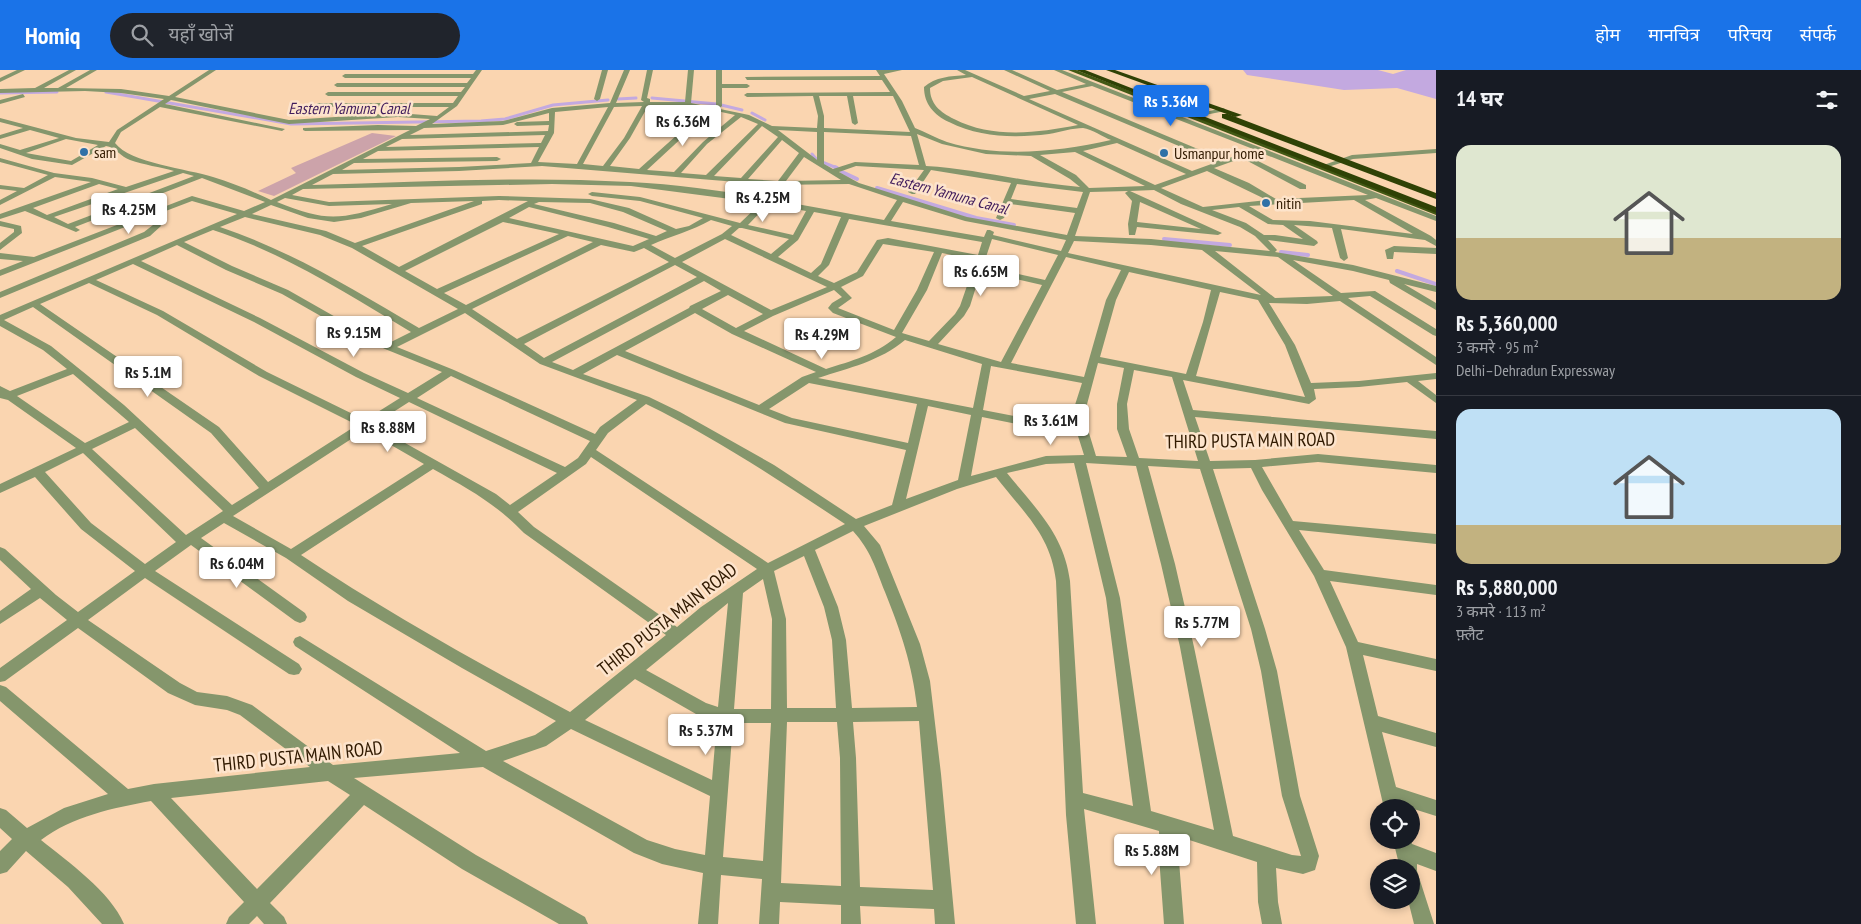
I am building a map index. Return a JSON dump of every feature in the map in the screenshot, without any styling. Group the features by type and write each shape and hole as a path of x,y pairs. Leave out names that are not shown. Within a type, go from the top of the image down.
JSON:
{"highway":[{"path":"1079,70 1436,211"},
{"path":"1088,70 1436,204"},
{"path":"1104,70 1436,196"},
{"path":"1109,70 1223,110 1436,191"}],"main road":[{"path":"1071,70 1436,211"}],"street":[{"path":"0,80 22,70"},
{"path":"36,91 73,70"},
{"path":"59,90 94,70"},
{"path":"113,145 114,138 120,131 213,70"},
{"path":"302,122 351,70"},
{"path":"0,318 91,281 135,260 270,203 349,161 435,119 454,104 479,70"},
{"path":"597,99 605,70"},
{"path":"579,166 616,100 626,70"},
{"path":"604,168 627,138 646,101 650,70"},
{"path":"688,101 690,70"},
{"path":"641,171 717,106 719,70"},
{"path":"676,174 705,143 746,108 746,70"},
{"path":"747,78 881,74 899,70"},
{"path":"960,70 1192,174"},
{"path":"1007,70 1223,162"},
{"path":"1057,70 1436,219"},
{"path":"881,74 894,94 913,132 926,168"},
{"path":"972,75 943,79 932,83 927,87 929,104 953,122 989,133 1041,134 1085,126"},
{"path":"345,76 475,76"},
{"path":"1024,98 1092,84"},
{"path":"337,85 468,85"},
{"path":"719,86 747,86"},
{"path":"0,91 121,91 276,120 302,122 398,115 435,119 502,117 546,105 597,99 688,101 717,106"},
{"path":"0,102 24,96 67,92 143,102"},
{"path":"328,94 462,94"},
{"path":"850,94 854,123"},
{"path":"503,123 552,110 616,100 636,99 746,108 816,95 894,94"},
{"path":"816,95 821,116 820,162"},
{"path":"152,103 277,128 552,123"},
{"path":"318,105 454,104"},
{"path":"746,108 762,123 775,128 913,132 964,148 1006,154 1076,150 1117,141"},
{"path":"746,108 804,151"},
{"path":"534,161 550,133 552,110"},
{"path":"1195,115 1223,110"},
{"path":"4,124 25,117"},
{"path":"0,120 4,124 113,145 120,153 131,158 202,176 239,188 270,203 312,216 335,220 408,202"},
{"path":"708,177 762,123"},
{"path":"0,137 39,125"},
{"path":"775,128 781,137 820,162 872,186 958,212 1072,236"},
{"path":"399,137 550,133"},
{"path":"0,159 67,137"},
{"path":"742,181 781,137"},
{"path":"0,146 32,157 72,163 105,144"},
{"path":"376,149 543,144"},
{"path":"835,170 855,164 926,168 1057,188 1125,190 1154,188 1240,155 1272,146"},
{"path":"1076,150 1154,188 1200,209 1231,220 1258,234 1275,252 1436,362"},
{"path":"1325,166 1350,158 1436,150"},
{"path":"780,183 804,151"},
{"path":"1032,154 1073,177 1087,190"},
{"path":"1240,155 1303,187"},
{"path":"0,159 54,175 98,182 126,189"},
{"path":"349,161 534,161 742,181 780,183 850,182"},
{"path":"328,172 450,170 534,161"},
{"path":"912,192 926,168"},
{"path":"1207,168 1246,185 1275,201"},
{"path":"835,170 850,182 901,200 997,222 1072,236 1132,238 1308,255 1361,263 1436,284"},
{"path":"48,217 182,171"},
{"path":"0,203 54,175"},
{"path":"69,226 202,176"},
{"path":"931,345 959,316 965,306 987,238 997,222 1015,181"},
{"path":"0,217 98,182"},
{"path":"301,187 591,182 699,192 987,238 1064,253 1126,269 1274,301 1307,301 1372,293 1436,333"},
{"path":"0,187 26,190"},
{"path":"1004,366 1064,253 1072,236 1087,190"},
{"path":"1125,190 1136,201 1132,224 1132,238"},
{"path":"577,193 657,202 739,226 795,238"},
{"path":"284,196 329,204 486,198 568,199 604,204 647,218 674,231"},
{"path":"1132,196 1218,232 1132,224"},
{"path":"1200,209 1275,201 1378,196"},
{"path":"0,273 192,198 244,214 308,229 355,246 464,308 544,362 645,400 676,414 770,468 855,524 872,545 913,644 922,681 946,924"},
{"path":"355,246 465,208 486,198"},
{"path":"1356,198 1432,240"},
{"path":"398,271 539,199"},
{"path":"886,222 901,200"},
{"path":"1007,201 1080,211"},
{"path":"518,343 725,236 756,214 766,202"},
{"path":"1239,204 1271,222 1304,222 1432,240"},
{"path":"528,205 611,225 657,239"},
{"path":"26,208 92,236 135,260 257,320 360,375 566,472"},
{"path":"772,258 795,238 811,210"},
{"path":"812,276 825,264 846,216"},
{"path":"1231,220 1259,216"},
{"path":"0,295 147,234 157,226 155,222 143,217"},
{"path":"502,219 634,250 674,231 692,228 710,217"},
{"path":"0,223 18,228 18,233 0,247"},
{"path":"1262,238 1275,237 1314,243 1286,223"},
{"path":"1336,226 1344,258"},
{"path":"212,227 245,238 307,266 418,332"},
{"path":"436,293 566,235"},
{"path":"725,236 836,287 847,295 847,298 835,304 833,308 836,311 899,335 987,362 1088,381"},
{"path":"1132,238 1204,247 1275,252 1382,274 1436,289"},
{"path":"735,332 770,314 836,287 860,274 880,242 888,241 939,250 1048,284"},
{"path":"177,242 228,268 285,292 388,348 450,372 594,445 767,569 779,619 779,715 769,924"},
{"path":"388,348 464,308 598,243"},
{"path":"645,245 770,314"},
{"path":"1204,247 1274,301"},
{"path":"1390,257 1389,250 1394,249 1436,251"},
{"path":"759,410 806,379 873,357 889,348 899,335 922,290 939,250"},
{"path":"0,256 35,259"},
{"path":"1126,269 1118,281 1111,300 1080,408 1085,459 1113,598 1143,817"},
{"path":"1382,274 1436,307"},
{"path":"544,362 705,277"},
{"path":"91,281 160,312 263,374 365,425 492,497 510,511 529,530 677,635"},
{"path":"1190,379 1208,322 1216,288"},
{"path":"574,374 693,308 728,291"},
{"path":"1094,359 1177,377 1306,401 1311,399 1308,386 1290,345 1261,298"},
{"path":"34,304 215,430 266,488"},
{"path":"693,308 735,332 825,372"},
{"path":"0,310 13,313"},
{"path":"0,322 47,348 74,370 136,423 228,514 411,632 571,721 719,792"},
{"path":"617,351 789,421 912,448"},
{"path":"964,482 987,362"},
{"path":"1129,367 1122,404 1123,429 1138,462 1168,564 1187,647 1225,842"},
{"path":"3,395 74,370"},
{"path":"0,676 188,540 266,488 450,372"},
{"path":"1308,386 1359,384 1436,376"},
{"path":"1076,799 1143,817 1266,856 1303,865 1308,864 1310,856 1291,796 1268,671 1258,630 1177,377"},
{"path":"806,379 977,414 1083,433"},
{"path":"1410,379 1436,400"},
{"path":"3,395 84,448 188,540 300,616"},
{"path":"510,511 582,460 604,430 645,400"},
{"path":"898,507 923,403"},
{"path":"1188,413 1436,435"},
{"path":"0,489 136,423"},
{"name":"THIRD PUSTA MAIN ROAD","path":"0,865 24,840 64,816 124,797 154,792 425,763 484,759 540,741 571,721 677,635 767,569 855,524 964,482 999,472 1046,460 1085,459 1204,465 1255,464 1318,458 1436,468"},
{"path":"291,555 434,463"},
{"path":"1255,464 1268,490 1320,575 1353,647 1390,799"},
{"path":"1415,466 1436,478"},
{"path":"37,471 86,526 144,571 294,669"},
{"path":"999,472 1045,530 1058,552 1069,685 1070,730 1076,799 1075,828 1086,924"},
{"path":"1290,525 1436,540"},
{"path":"808,548 831,607 839,640 848,758 851,924"},
{"path":"1,553 41,590 78,620 174,688 195,698 227,703 246,710 332,774 363,794 469,862 578,924"},
{"path":"1320,575 1436,590"},
{"path":"0,618 41,590"},
{"path":"708,924 736,590"},
{"path":"300,642 484,759 538,791 643,846 663,855 771,871"},
{"path":"1353,647 1436,666"},
{"path":"634,671 702,709 726,716 926,714"},
{"path":"0,692 124,797"},
{"path":"1370,721 1436,740"},
{"path":"154,792 277,924"},
{"path":"236,924 363,794"},
{"path":"1420,805 1436,808"},
{"path":"0,816 24,840 53,860 94,898 114,924"},
{"path":"1168,825 1169,870 1174,924"},
{"path":"1405,853 1436,862"},
{"path":"1266,856 1268,902 1272,924"},
{"path":"770,892 851,894 943,900"},
{"path":"1420,909 1424,924"}],"shaded area":[{"path":"1243,70 1378,70 1393,74 1406,70 1436,70 1436,99 1397,88 1344,90 1247,75"},
{"path":"372,133 396,136 274,196 258,191 296,173 291,168"}],"waterway":[{"name":"Eastern Yamuna Canal","path":"0,93 57,92"},
{"name":"Eastern Yamuna Canal","path":"106,92 291,124 481,121 505,119 553,105 608,100"},
{"name":"Eastern Yamuna Canal","path":"618,99 636,98"},
{"name":"Eastern Yamuna Canal","path":"652,98 717,104 742,110"},
{"name":"Eastern Yamuna Canal","path":"752,113 765,120"},
{"name":"Eastern Yamuna Canal","path":"812,154 817,160 837,168 835,167"},
{"name":"Eastern Yamuna Canal","path":"842,172 857,179"},
{"name":"Eastern Yamuna Canal","path":"877,188 976,218 1014,225"},
{"name":"Eastern Yamuna Canal","path":"1164,239 1230,245"},
{"path":"1281,252 1308,255"},
{"path":"1397,271 1436,284"}],"place":[{"name":"sam","path":"84,152"},
{"name":"Usmanpur home","path":"1164,153"},
{"name":"nitin","path":"1266,203"}]}
